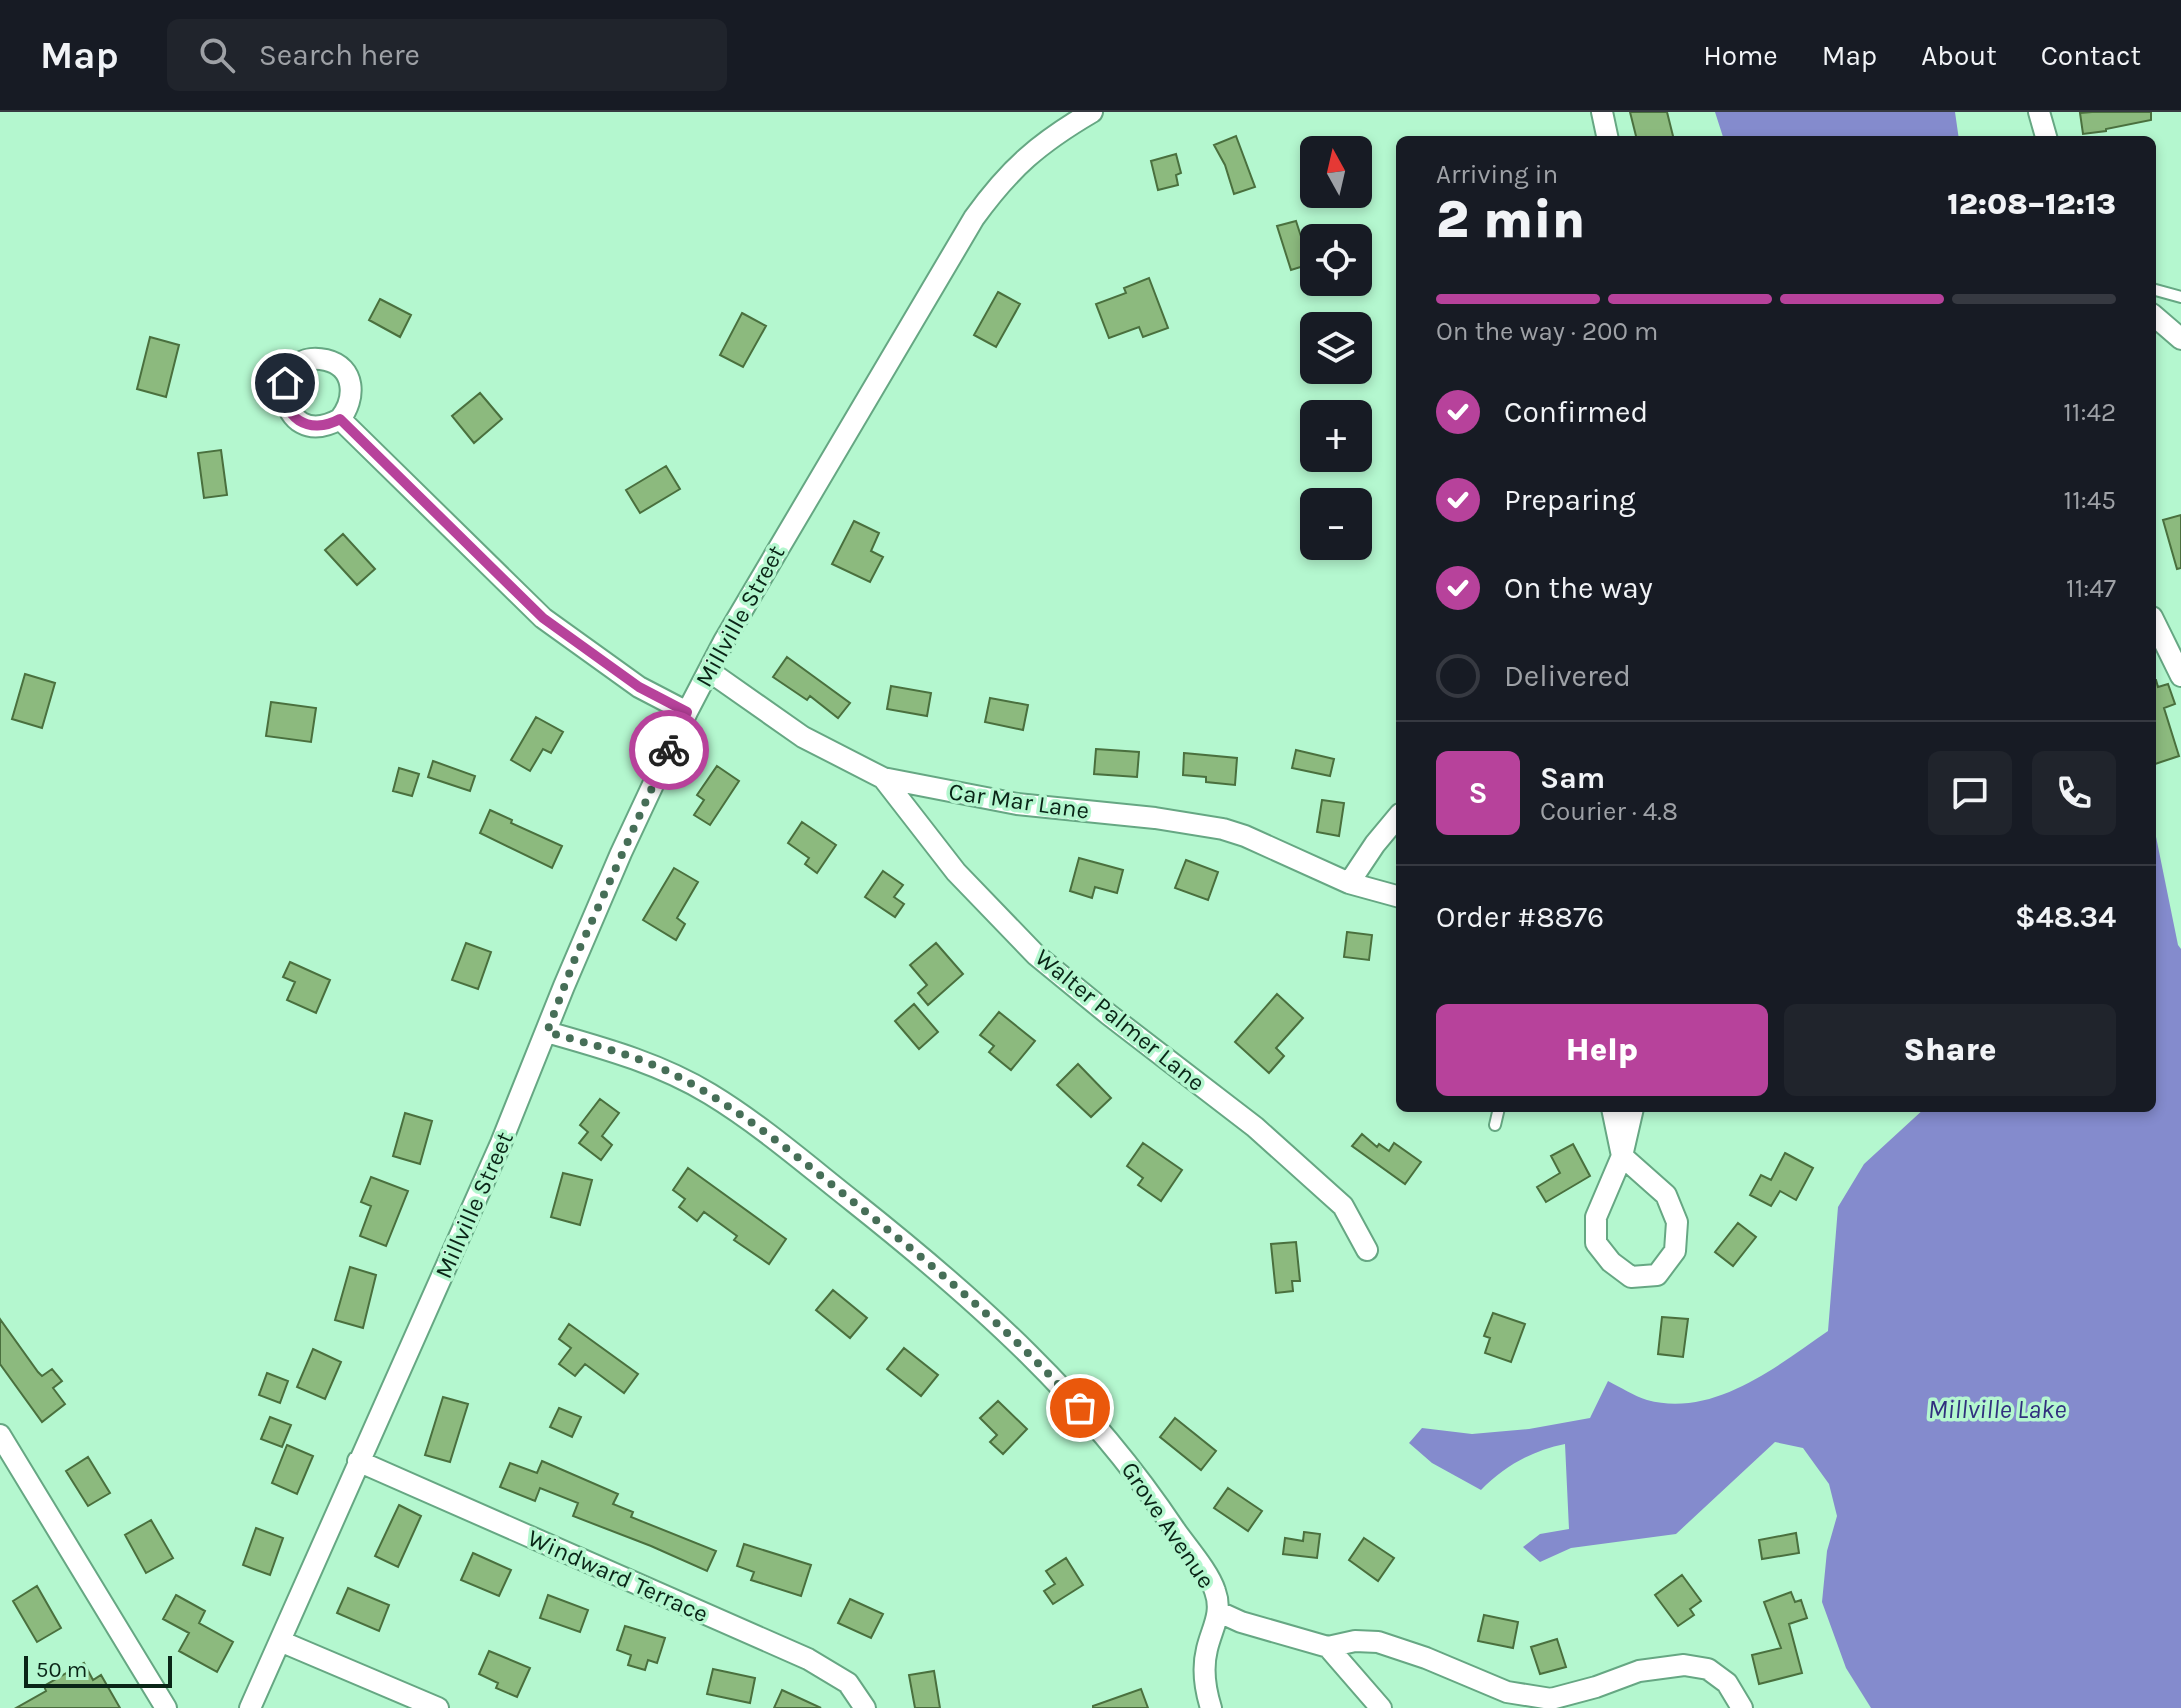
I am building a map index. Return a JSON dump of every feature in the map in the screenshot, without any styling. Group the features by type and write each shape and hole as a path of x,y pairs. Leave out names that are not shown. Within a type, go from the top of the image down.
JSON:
{"street":[{"name":"Millville Street","path":"250,1708 501,1143 616,865 687,712 748,597 974,218 1000,182 1050,136 1092,112"},
{"path":"1602,112 1607,136"},
{"path":"2039,112 2046,136"},
{"path":"2156,317 2181,339"},
{"path":"340,419 543,618 639,687 687,712"},
{"path":"2156,625 2181,676"},
{"name":"Car Mar Lane","path":"709,671 803,737 883,778 1017,804 1155,818 1223,829 1349,883 1396,896"},
{"name":"Walter Palmer Lane","path":"883,778 956,872 1036,955 1255,1127 1343,1206 1367,1250"},
{"path":"1349,883 1396,819"},
{"name":"Grove Avenue","path":"547,1032 628,1055 711,1094 786,1148 983,1308 1112,1443 1155,1499 1215,1589 1219,1612 1241,1622 1328,1647 1355,1641 1378,1642 1426,1658 1507,1692 1551,1699 1639,1671 1684,1665 1708,1669 1727,1683 1742,1708"},
{"path":"1613,1112 1622,1156 1666,1195 1677,1222 1675,1251 1657,1275 1631,1277 1611,1262 1596,1243 1596,1217 1622,1156 1632,1112"},
{"path":"0,1435 166,1708"},
{"name":"Windward Terrace","path":"358,1461 808,1659 848,1683 865,1708"},
{"path":"1211,1708 1204,1687 1207,1651 1219,1612"},
{"path":"280,1641 438,1708"},
{"path":"1328,1647 1381,1708"}],"lane":[{"path":"2156,290 2181,297"},
{"path":"1495,1125 1498,1112"}],"water":[{"path":"1715,112 1955,112 1958,136 1723,136"},
{"name":"Millville Lake","path":"2156,837 2181,949 2181,1708 1871,1708 1846,1668 1822,1602 1827,1551 1837,1516 1829,1484 1803,1448 1775,1442 1676,1534 1571,1548 1540,1562 1523,1547 1540,1534 1569,1529 1565,1444 1519,1461 1481,1490 1432,1463 1409,1443 1422,1428 1472,1434 1529,1429 1590,1418 1608,1381 1647,1400 1672,1404 1696,1402 1720,1395 1766,1373 1828,1331 1838,1207 1864,1164 1921,1112 2156,1112"}],"building":[{"path":"1630,112 1667,112 1673,136 1636,136"},
{"path":"2151,112 2151,120 2083,134 2080,113"},
{"path":"1236,136 1255,187 1234,194 1225,165 1214,145"},
{"path":"1176,154 1181,173 1176,175 1178,185 1158,190 1151,161"},
{"path":"1296,221 1300,233 1300,267 1291,270 1277,226"},
{"path":"1149,278 1168,328 1143,337 1139,327 1109,338 1096,304 1126,293 1124,288"},
{"path":"998,292 1020,304 996,347 974,335"},
{"path":"380,299 411,315 400,337 369,320"},
{"path":"742,313 766,326 743,367 720,355"},
{"path":"150,337 179,345 166,397 137,389"},
{"path":"480,393 502,419 474,443 452,416"},
{"path":"221,450 227,495 204,498 198,453"},
{"path":"666,466 680,489 640,513 626,490"},
{"path":"2181,515 2181,568 2177,569 2163,520"},
{"path":"854,521 879,533 871,551 883,557 870,582 832,564"},
{"path":"343,534 375,569 357,585 325,550"},
{"path":"787,657 850,703 838,718 810,696 807,700 773,677"},
{"path":"25,674 55,683 42,728 12,719"},
{"path":"2156,680 2158,687 2168,684 2175,704 2164,708 2179,756 2156,764"},
{"path":"891,686 931,693 927,716 887,709"},
{"path":"990,698 1028,705 1023,730 985,722"},
{"path":"271,702 316,708 311,742 266,736"},
{"path":"536,717 563,732 551,753 543,749 530,771 511,760"},
{"path":"1096,749 1139,752 1137,777 1094,774"},
{"path":"1296,750 1334,759 1330,776 1292,768"},
{"path":"1184,753 1237,758 1235,785 1206,782 1206,777 1183,775"},
{"path":"433,761 475,776 470,791 428,777"},
{"path":"717,766 739,781 710,825 694,815 704,800 697,795"},
{"path":"399,768 419,774 412,796 393,791"},
{"path":"1322,800 1344,803 1339,836 1317,832"},
{"path":"490,810 562,846 552,868 480,833"},
{"path":"802,822 836,845 817,873 805,864 809,858 788,843"},
{"path":"1079,858 1123,870 1117,893 1095,887 1092,898 1070,891"},
{"path":"1186,860 1218,872 1208,900 1175,888"},
{"path":"674,868 698,882 677,918 685,924 676,940 643,920"},
{"path":"883,871 903,885 894,897 904,904 895,917 865,897"},
{"path":"1347,932 1372,935 1369,960 1344,957"},
{"path":"466,943 491,952 478,989 452,980"},
{"path":"936,943 963,974 928,1005 918,993 927,985 910,965"},
{"path":"290,962 330,980 316,1013 287,1000 295,982 283,977"},
{"path":"1277,994 1303,1018 1276,1048 1284,1056 1269,1073 1235,1042"},
{"path":"914,1004 938,1032 919,1049 895,1021"},
{"path":"999,1012 1035,1041 1011,1070 989,1052 994,1046 980,1035"},
{"path":"1078,1064 1111,1098 1091,1117 1057,1085"},
{"path":"600,1099 619,1113 602,1136 612,1145 601,1160 579,1143 588,1132 580,1125"},
{"path":"405,1113 432,1121 420,1164 393,1156"},
{"path":"1362,1134 1377,1147 1379,1144 1389,1151 1394,1143 1421,1162 1405,1184 1352,1146"},
{"path":"1143,1143 1182,1170 1161,1201 1138,1185 1143,1178 1127,1166"},
{"path":"1573,1144 1590,1176 1546,1202 1537,1187 1560,1173 1551,1156"},
{"path":"1785,1153 1813,1168 1796,1200 1780,1191 1771,1206 1750,1195 1761,1175 1771,1180"},
{"path":"688,1168 786,1239 769,1264 734,1240 737,1236 704,1212 697,1221 679,1207 685,1199 673,1190"},
{"path":"563,1173 592,1180 580,1225 551,1217"},
{"path":"371,1177 408,1191 386,1246 360,1236 371,1206 361,1202"},
{"path":"1738,1223 1756,1237 1733,1266 1715,1252"},
{"path":"1296,1242 1300,1281 1292,1281 1293,1291 1276,1293 1271,1244"},
{"path":"350,1267 376,1275 363,1328 335,1320"},
{"path":"833,1290 867,1318 850,1338 816,1310"},
{"path":"1493,1313 1525,1324 1511,1362 1485,1353 1490,1338 1484,1336"},
{"path":"1662,1317 1688,1319 1683,1357 1658,1354"},
{"path":"0,1319 42,1376 52,1369 62,1381 53,1388 65,1404 42,1422 0,1364"},
{"path":"569,1324 638,1374 624,1393 585,1364 575,1376 559,1364 571,1348 559,1339"},
{"path":"904,1348 938,1375 921,1396 887,1369"},
{"path":"313,1349 341,1362 325,1399 297,1387"},
{"path":"267,1373 288,1381 280,1403 259,1395"},
{"path":"443,1397 468,1404 450,1462 425,1455"},
{"path":"998,1401 1027,1429 1003,1454 990,1442 997,1435 980,1418"},
{"path":"559,1408 581,1417 572,1437 550,1427"},
{"path":"270,1417 291,1425 282,1447 261,1439"},
{"path":"1175,1418 1216,1451 1201,1470 1160,1437"},
{"path":"287,1445 313,1456 297,1494 272,1483"},
{"path":"88,1457 110,1493 88,1506 66,1471"},
{"path":"542,1461 618,1494 613,1504 633,1512 631,1517 716,1551 707,1571 573,1516 578,1503 540,1488 535,1501 500,1487 510,1463 537,1473"},
{"path":"1228,1488 1262,1511 1248,1531 1214,1508"},
{"path":"399,1505 421,1516 398,1567 375,1556"},
{"path":"151,1520 173,1558 146,1573 125,1535"},
{"path":"256,1528 283,1538 270,1575 243,1565"},
{"path":"1304,1532 1320,1534 1317,1558 1283,1554 1285,1538 1303,1541"},
{"path":"1796,1533 1799,1553 1762,1559 1759,1540"},
{"path":"1364,1538 1394,1558 1378,1581 1349,1560"},
{"path":"744,1544 811,1565 801,1596 751,1580 754,1572 737,1566"},
{"path":"473,1553 511,1570 499,1596 461,1580"},
{"path":"1066,1558 1083,1585 1053,1604 1044,1591 1055,1584 1046,1571"},
{"path":"1682,1575 1701,1601 1690,1609 1694,1615 1678,1626 1655,1595"},
{"path":"37,1586 61,1628 37,1642 13,1601"},
{"path":"348,1588 389,1605 379,1631 337,1613"},
{"path":"1791,1592 1795,1602 1801,1600 1807,1618 1789,1624 1802,1673 1759,1684 1752,1655 1781,1648 1764,1602"},
{"path":"176,1595 205,1611 199,1623 233,1642 217,1672 179,1651 189,1633 163,1619"},
{"path":"548,1595 588,1610 580,1632 540,1618"},
{"path":"850,1599 883,1614 871,1638 838,1623"},
{"path":"1484,1615 1518,1622 1513,1648 1478,1641"},
{"path":"625,1626 665,1638 657,1663 648,1660 645,1670 628,1665 631,1655 617,1650"},
{"path":"1557,1639 1566,1667 1540,1674 1531,1647"},
{"path":"489,1651 530,1668 517,1697 496,1688 498,1683 479,1674"},
{"path":"84,1663 93,1680 101,1675 120,1708 16,1708 46,1691 44,1686"},
{"path":"713,1669 755,1678 750,1703 707,1694"},
{"path":"934,1671 940,1708 915,1708 909,1675"},
{"path":"1141,1689 1148,1708 1093,1708 1093,1706"},
{"path":"782,1690 821,1708 774,1708"}],"way so far":[{"path":"669,750 574,961 547,1032 628,1055 711,1094 786,1148 983,1308 1080,1408"}],"route":[{"path":"285,383 286,404 299,421 319,426 340,419 543,618 639,687 687,712 669,750"}]}
